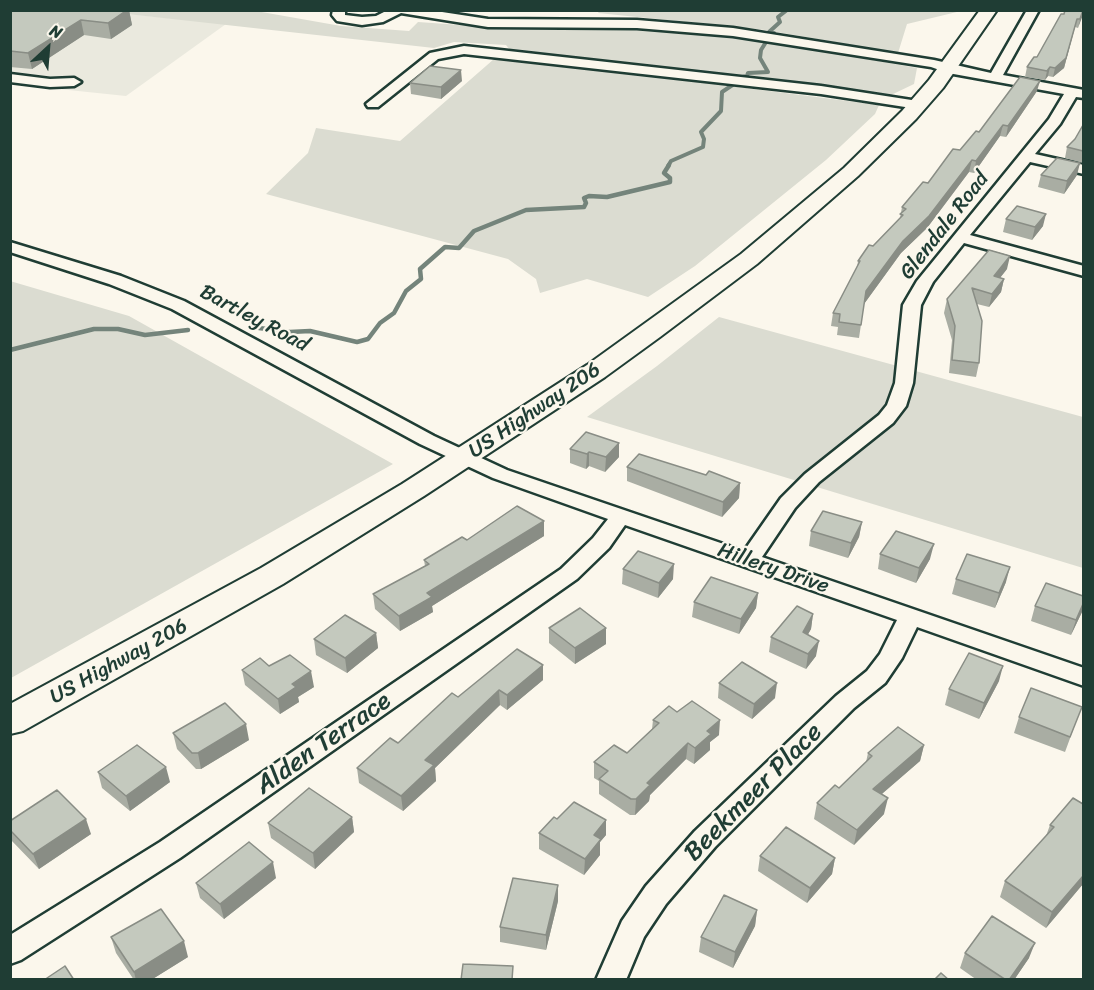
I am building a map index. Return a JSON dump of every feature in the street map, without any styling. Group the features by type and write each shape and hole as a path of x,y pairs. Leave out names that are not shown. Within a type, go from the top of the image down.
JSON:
{"highway":[{"name":"US Highway 206","path":"10,721 272,576 464,458 614,358 749,259 851,172 918,105 948,69 989,10"}],"street":[{"path":"339,10 338,15 341,18 362,21 380,19 398,10"},
{"path":"403,10 488,23 578,16 733,32 915,63 930,69 948,69 1078,93"},
{"path":"995,78 1033,10"},
{"path":"373,104 434,56 464,50 821,90 918,105"},
{"path":"10,78 50,83 74,82"},
{"name":"Glendale Road","path":"748,561 789,502 812,477 886,419 896,406 904,383 912,305 926,281 1078,93"},
{"path":"1028,157 1083,170"},
{"path":"962,238 1083,271"},
{"name":"Bartley Road","path":"10,246 115,280 178,306 464,458"},
{"name":"Hillery Drive","path":"464,458 500,474 1083,677"},
{"name":"Alden Terrace","path":"10,951 180,843 569,574 602,543 621,516"},
{"name":"Beekmeer Place","path":"611,980 632,930 656,895 705,839 845,702 876,677 890,658 910,617"}],"shaded area":[{"path":"600,10 961,11 907,24 898,53 765,30 598,13"},
{"path":"11,11 100,11 226,24 126,96 11,84"},
{"path":"100,11 256,11 341,26 409,31 418,22 504,28 672,31 751,38 917,68 914,84 891,95 510,50 506,45 454,42 434,48"},
{"path":"494,59 660,77 879,105 875,114 826,160 695,266 648,297 587,279 540,293 536,279 508,259 266,194 308,153 316,128 400,141"},
{"path":"10,281 129,316 393,464 11,678"},
{"path":"719,317 1083,417 1083,568 587,417"}],"building":[{"path":"10,10 127,10 108,23 81,20 28,53 10,51"},
{"path":"1065,10 1083,10 1080,19 1077,19 1066,58 1055,68 1050,67 1047,71 1027,67 1034,57 1037,57"},
{"path":"430,66 461,70 441,87 410,83"},
{"path":"1020,77 1040,81 1008,126 1003,125 976,161 972,160 929,216 903,241 866,291 861,325 839,322 840,314 833,313 860,261 858,261 869,245 873,246 903,215 900,214 906,209 902,207 923,182 928,183 953,149 960,150 976,131 979,132"},
{"path":"1083,125 1083,151 1067,147 1075,139"},
{"path":"1057,158 1080,163 1067,181 1041,175"},
{"path":"1017,206 1046,214 1035,227 1006,219"},
{"path":"989,250 1010,256 994,276 1004,279 992,294 972,288 982,321 979,363 952,360 955,326 947,299"},
{"path":"586,432 619,443 606,457 570,449"},
{"path":"639,454 706,475 709,471 740,483 723,502 627,467"},
{"path":"517,506 544,521 427,593 432,597 399,616 373,594 429,564 424,560 462,537 467,540"},
{"path":"823,511 862,522 851,543 811,531"},
{"path":"896,531 934,544 919,568 880,554"},
{"path":"638,551 674,564 659,583 623,569"},
{"path":"967,554 1010,567 999,593 956,579"},
{"path":"711,577 758,593 741,619 694,602"},
{"path":"1046,583 1083,596 1083,604 1076,620 1035,606"},
{"path":"797,606 813,614 803,632 819,641 808,654 771,637"},
{"path":"580,608 606,628 575,648 549,628"},
{"path":"345,615 376,633 345,658 314,639"},
{"path":"517,649 543,665 507,695 499,690 425,760 434,765 401,796 357,768 390,738 398,743 452,693 458,697"},
{"path":"969,653 1003,666 984,703 949,689"},
{"path":"290,655 311,671 292,684 296,687 278,699 242,670 260,658 269,666"},
{"path":"742,662 777,683 754,704 719,683"},
{"path":"1031,688 1082,707 1070,737 1019,717"},
{"path":"692,701 720,720 707,731 711,734 695,748 688,743 647,783 650,785 636,799 631,799 599,779 608,771 594,762 614,745 627,753 659,723 653,720 669,706 677,712"},
{"path":"225,703 246,724 198,753 192,753 173,733"},
{"path":"898,727 924,745 873,789 888,798 857,830 817,803 835,785 839,788 872,756 868,753"},
{"path":"137,745 166,767 126,796 98,772"},
{"path":"309,788 352,817 313,853 268,823"},
{"path":"57,790 86,819 33,854 10,830 10,821"},
{"path":"1073,798 1083,804 1083,876 1052,912 1005,881 1054,827 1050,825"},
{"path":"574,802 606,820 594,835 601,839 585,859 539,833 554,817 557,819"},
{"path":"786,827 835,858 810,888 760,856"},
{"path":"249,842 273,862 220,904 196,883"},
{"path":"513,878 558,885 546,935 500,927"},
{"path":"724,895 757,910 735,952 701,937"},
{"path":"161,909 184,941 134,972 111,937"},
{"path":"992,916 1035,943 1009,980 965,953"},
{"path":"463,964 513,966 512,980 461,980"},
{"path":"65,966 74,980 44,980"},
{"path":"941,973 949,980 934,980"}],"waterway":[{"path":"774,33 769,32 780,22 778,17 787,10"},
{"path":"738,78 747,76 748,73 768,72 760,58 761,50 766,42"},
{"path":"668,166 671,161 703,147 704,139 701,132 721,111 722,92 734,84"},
{"path":"259,328 290,332 310,331 357,342 368,339 380,323 394,313 406,291 421,279 420,269 445,247 459,248 474,231 526,210 584,207 586,203 584,198 589,196 607,197 670,182 670,178 664,173 669,165"},
{"path":"10,350 94,329 118,329 145,335 188,330"}]}
